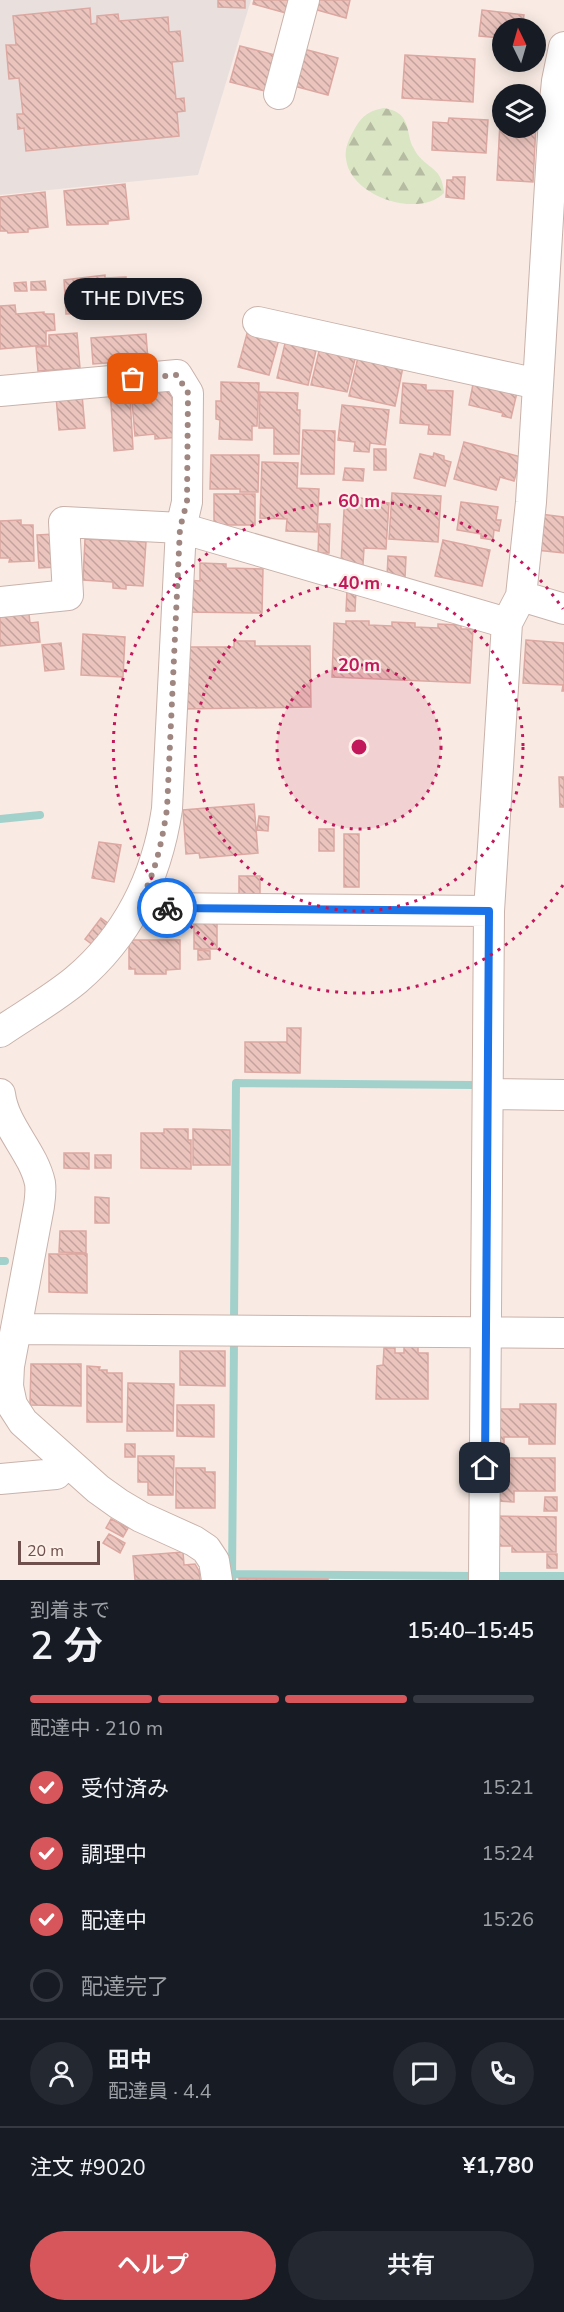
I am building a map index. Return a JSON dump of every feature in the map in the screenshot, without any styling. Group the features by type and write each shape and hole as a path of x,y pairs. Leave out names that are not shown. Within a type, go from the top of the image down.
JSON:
{"street":[{"path":"279,94 304,0"},
{"path":"484,1580 489,911 507,623 521,596 531,502 538,384 558,148 556,81 564,47"},
{"path":"258,322 538,384"},
{"path":"0,391 177,375 188,393 187,502 180,528 167,809 163,837 155,865 140,901 126,925 95,962 74,981 0,1032"},
{"path":"0,602 68,595 64,522 180,528 507,623"},
{"path":"521,596 564,609"},
{"path":"140,901 154,908 489,911"},
{"path":"0,1094 2,1107 33,1164 40,1184 39,1206 9,1366 8,1386 12,1405 23,1422 119,1504 141,1517 194,1540 206,1549 214,1561 217,1580"},
{"path":"488,1094 564,1095"},
{"path":"16,1329 564,1333"},
{"path":"0,1479 56,1474 68,1462"}],"shaded area":[{"path":"0,0 251,0 198,175 0,195"}],"green space":[{"path":"384,108 402,116 417,154 440,177 444,193 432,201 418,204 387,200 359,184 350,172 346,151 353,131 367,114"}],"building":[{"path":"218,0 245,0 245,8 218,7"},
{"path":"254,0 289,0 286,13 253,4"},
{"path":"313,0 350,0 346,18 310,8"},
{"path":"90,8 91,24 97,23 97,16 118,14 119,21 168,17 169,32 180,31 183,61 172,62 176,99 184,98 185,111 177,112 179,136 26,151 24,128 18,129 17,114 23,114 19,78 9,79 6,45 16,45 13,16"},
{"path":"482,10 524,15 524,18 492,18 492,37 479,36"},
{"path":"240,46 275,55 265,91 230,82"},
{"path":"300,48 338,58 328,95 290,85"},
{"path":"405,55 475,59 473,102 402,98"},
{"path":"449,118 488,120 486,153 432,150 433,122 448,123"},
{"path":"499,138 535,138 533,182 497,180"},
{"path":"453,177 465,177 464,199 446,197 447,180 453,180"},
{"path":"125,184 129,219 108,221 108,224 67,225 64,191"},
{"path":"45,192 48,227 28,229 28,232 0,231 0,197"},
{"path":"105,275 105,278 126,277 127,312 66,314 64,280"},
{"path":"45,281 46,290 31,290 31,282"},
{"path":"26,282 27,291 15,291 14,283"},
{"path":"15,305 16,314 44,312 44,314 54,314 55,330 46,331 46,345 0,349 0,306"},
{"path":"248,330 279,339 269,375 238,367"},
{"path":"77,333 80,368 38,371 36,347 49,346 49,335"},
{"path":"146,334 148,360 93,364 91,338"},
{"path":"286,339 317,346 308,385 277,378"},
{"path":"320,347 356,355 347,392 311,385"},
{"path":"359,353 404,362 395,406 349,396"},
{"path":"474,379 518,388 511,418 502,416 503,413 469,405"},
{"path":"221,382 259,383 257,426 252,426 252,440 219,439 220,420 216,419 216,401 221,401"},
{"path":"403,383 426,385 426,390 453,391 450,435 428,434 429,425 400,423"},
{"path":"171,386 172,400 178,400 181,437 155,439 155,434 135,436 131,390"},
{"path":"125,387 126,397 130,397 133,449 114,451 110,388"},
{"path":"260,392 298,393 299,454 274,454 274,428 259,428"},
{"path":"82,395 85,428 59,430 56,397"},
{"path":"342,405 389,410 385,445 370,443 369,452 354,451 355,442 338,440"},
{"path":"303,430 335,431 334,474 301,474"},
{"path":"464,442 521,457 514,481 500,477 496,490 454,479"},
{"path":"374,449 386,449 386,470 374,470"},
{"path":"434,453 444,456 444,460 451,462 445,486 414,478 420,454 433,457"},
{"path":"211,455 259,455 258,492 240,492 240,489 210,489"},
{"path":"262,462 298,463 297,488 319,489 317,532 286,531 287,519 260,518"},
{"path":"345,468 364,469 363,481 343,480"},
{"path":"345,493 374,502 389,503 386,549 364,548 363,565 341,563"},
{"path":"392,493 441,496 438,542 389,539"},
{"path":"214,494 255,494 255,525 214,525"},
{"path":"461,502 498,507 496,520 501,520 499,531 494,530 493,540 481,538 481,534 457,530"},
{"path":"540,514 564,517 564,553 536,550"},
{"path":"21,520 21,525 33,525 34,561 9,562 10,558 0,558 0,521"},
{"path":"319,524 330,524 329,553 318,553"},
{"path":"55,534 57,567 39,568 37,535"},
{"path":"85,539 146,542 143,586 126,585 126,589 113,588 113,582 83,580"},
{"path":"443,540 490,550 482,586 435,576"},
{"path":"388,556 406,557 405,578 387,577"},
{"path":"200,563 226,564 226,568 263,569 262,613 187,612 187,580 200,581"},
{"path":"347,590 356,590 355,611 346,611"},
{"path":"29,614 30,623 38,622 40,642 0,646 0,617"},
{"path":"346,621 369,621 369,625 392,626 392,622 415,623 415,627 438,628 438,624 461,625 461,629 473,629 470,683 332,677 334,623 346,624"},
{"path":"83,634 125,637 123,677 81,675"},
{"path":"526,640 564,643 564,691 562,691 563,685 523,683"},
{"path":"234,641 255,641 255,646 310,646 311,707 182,709 185,647 234,647"},
{"path":"61,643 64,669 45,671 42,645"},
{"path":"559,777 564,777 564,807 560,807"},
{"path":"254,804 258,853 200,858 199,853 186,854 183,810"},
{"path":"259,816 269,817 268,831 257,830"},
{"path":"319,829 334,829 334,851 319,851"},
{"path":"344,834 359,834 359,887 344,887"},
{"path":"99,842 121,845 114,882 92,878"},
{"path":"239,876 260,876 260,898 239,898"},
{"path":"101,918 109,924 93,945 85,939"},
{"path":"194,919 217,919 217,949 194,949"},
{"path":"129,940 180,940 180,969 166,970 166,974 135,974 135,969 129,969"},
{"path":"198,950 210,951 210,959 198,960"},
{"path":"287,1028 301,1028 300,1073 245,1072 245,1042 287,1042"},
{"path":"164,1129 188,1129 188,1140 191,1140 191,1169 141,1168 141,1133 164,1133"},
{"path":"193,1129 230,1130 230,1165 193,1165"},
{"path":"64,1153 89,1153 89,1169 64,1168"},
{"path":"95,1155 111,1155 111,1168 95,1168"},
{"path":"95,1197 109,1198 109,1223 95,1223"},
{"path":"60,1231 86,1231 86,1253 59,1252"},
{"path":"49,1254 87,1254 87,1293 49,1292"},
{"path":"404,1344 418,1344 418,1353 428,1353 428,1399 376,1399 377,1366 383,1365 384,1348 395,1348 395,1353 404,1353"},
{"path":"180,1351 225,1351 225,1386 180,1385"},
{"path":"31,1364 81,1364 81,1406 30,1405"},
{"path":"87,1366 100,1367 99,1370 107,1370 107,1373 122,1373 122,1422 87,1422"},
{"path":"128,1383 174,1384 173,1431 127,1431"},
{"path":"520,1404 556,1404 555,1444 529,1444 529,1437 504,1437 504,1454 490,1454 491,1409 520,1409"},
{"path":"177,1405 214,1405 214,1437 177,1436"},
{"path":"125,1444 135,1444 135,1457 125,1457"},
{"path":"138,1456 174,1456 173,1495 148,1495 148,1482 138,1482"},
{"path":"498,1458 555,1458 555,1491 514,1491 514,1502 498,1501"},
{"path":"176,1468 205,1468 205,1472 215,1472 215,1508 176,1508"},
{"path":"545,1497 557,1497 557,1511 544,1511"},
{"path":"492,1516 556,1517 556,1552 512,1552 512,1546 496,1546"},
{"path":"111,1519 128,1528 123,1537 106,1528"},
{"path":"109,1534 125,1543 120,1553 103,1543"},
{"path":"183,1552 184,1565 195,1564 200,1580 135,1580 133,1556"},
{"path":"547,1554 557,1554 557,1568 547,1568"},
{"path":"239,1578 328,1579 328,1580 239,1580"}],"waterway":[{"path":"0,819 40,815"},
{"path":"234,1320 236,1083 473,1085"},
{"path":"0,1261 5,1261"},
{"path":"232,1580 234,1341"},
{"path":"232,1574 474,1576"},
{"path":"494,1576 564,1576"}],"way so far":[{"path":"133,379 177,375 188,393 187,502 180,528 167,809 163,837 155,865 140,901 154,908 167,908"}],"place":[{"name":"THE DIVES","path":"133,379"}],"route":[{"path":"167,908 489,911 485,1468"}]}
